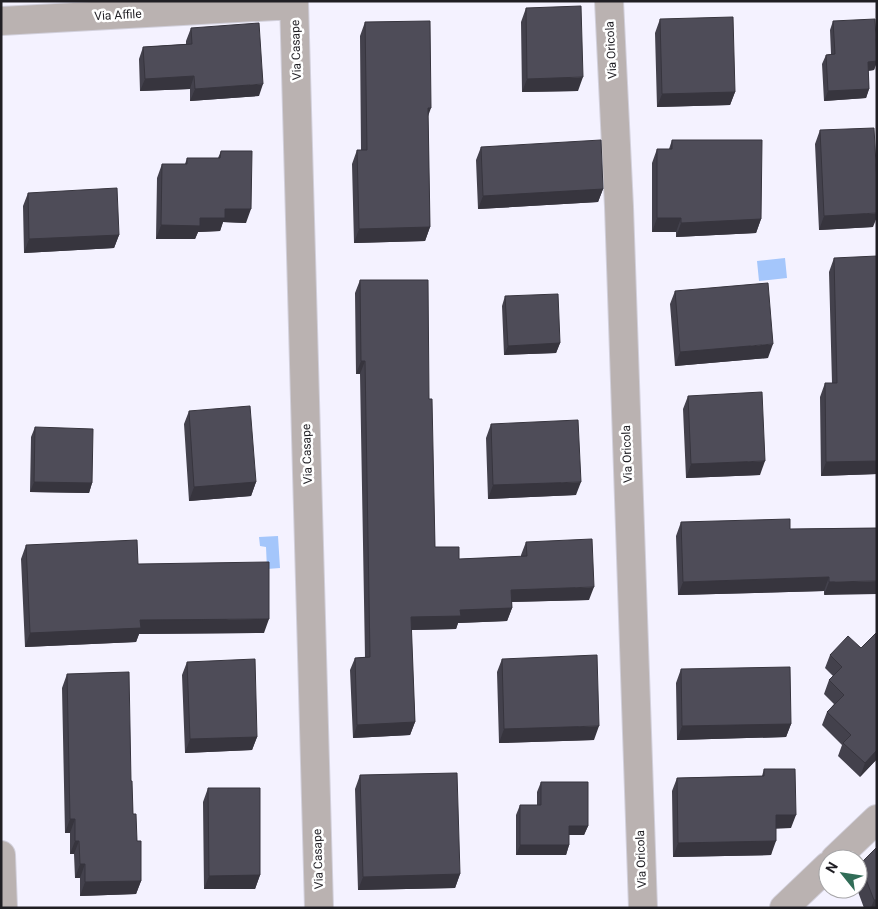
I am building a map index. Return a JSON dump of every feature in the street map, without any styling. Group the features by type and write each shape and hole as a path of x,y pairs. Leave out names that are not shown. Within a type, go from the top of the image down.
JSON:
{"street":[{"name":"Via Oricola","path":"609,1 619,216 643,908"},
{"name":"Via Affile","path":"1,21 294,3"},
{"name":"Via Casape","path":"294,3 319,908"},
{"path":"846,849 877,819"},
{"path":"1,855 3,908"},
{"path":"784,908 818,876"}],"water":[{"path":"785,258 787,278 759,281 757,261"},
{"path":"278,536 280,568 267,569 266,547 260,546 259,537"}],"building":[{"path":"581,6 583,77 527,79 526,8"},
{"path":"733,17 735,92 662,94 660,19"},
{"path":"875,19 877,61 868,62 869,89 828,91 826,55 835,54 833,21"},
{"path":"430,21 431,108 428,108 430,227 359,229 357,150 367,150 365,22"},
{"path":"259,23 263,84 195,89 194,76 145,79 143,47 192,44 191,28"},
{"path":"874,128 877,213 824,216 820,130"},
{"path":"601,140 603,189 483,196 481,147"},
{"path":"672,140 762,140 761,219 681,223 681,218 657,218 657,149 672,149"},
{"path":"221,151 252,151 251,209 225,209 225,218 200,218 200,226 161,225 162,164 187,164 187,158 220,158"},
{"path":"117,188 119,235 29,239 28,193"},
{"path":"877,256 877,461 826,462 825,383 837,383 834,258"},
{"path":"360,280 428,280 429,399 432,399 435,547 459,547 459,559 527,556 526,542 592,539 594,587 511,590 512,608 460,610 461,616 411,617 415,722 357,725 355,658 370,657 365,361 361,361"},
{"path":"768,283 773,344 680,352 675,291"},
{"path":"558,294 560,343 508,346 505,296"},
{"path":"762,392 765,461 691,464 688,396"},
{"path":"250,406 256,482 194,487 189,411"},
{"path":"578,420 581,482 493,485 491,424"},
{"path":"35,427 93,429 92,483 34,482"},
{"path":"790,519 790,529 877,528 877,581 829,582 829,577 683,582 681,522"},
{"path":"137,540 138,564 269,562 269,619 140,620 141,628 30,633 26,545"},
{"path":"876,633 877,750 865,763 843,743 851,735 827,712 844,695 829,680 842,667 830,655 848,636 861,648"},
{"path":"597,655 599,726 504,729 502,659"},
{"path":"255,659 257,737 190,739 187,662"},
{"path":"790,667 791,724 682,726 681,669"},
{"path":"129,672 131,781 133,814 136,814 137,841 141,841 141,881 85,882 85,864 80,864 79,841 75,841 75,819 70,819 67,674"},
{"path":"764,769 795,769 796,815 776,815 776,841 678,843 677,778 764,776"},
{"path":"457,773 460,874 363,877 360,775"},
{"path":"541,782 588,782 588,826 569,826 569,845 520,845 520,805 541,805"},
{"path":"208,788 260,788 260,875 209,876"},
{"path":"877,847 877,900 874,900 868,885 868,856"}]}
